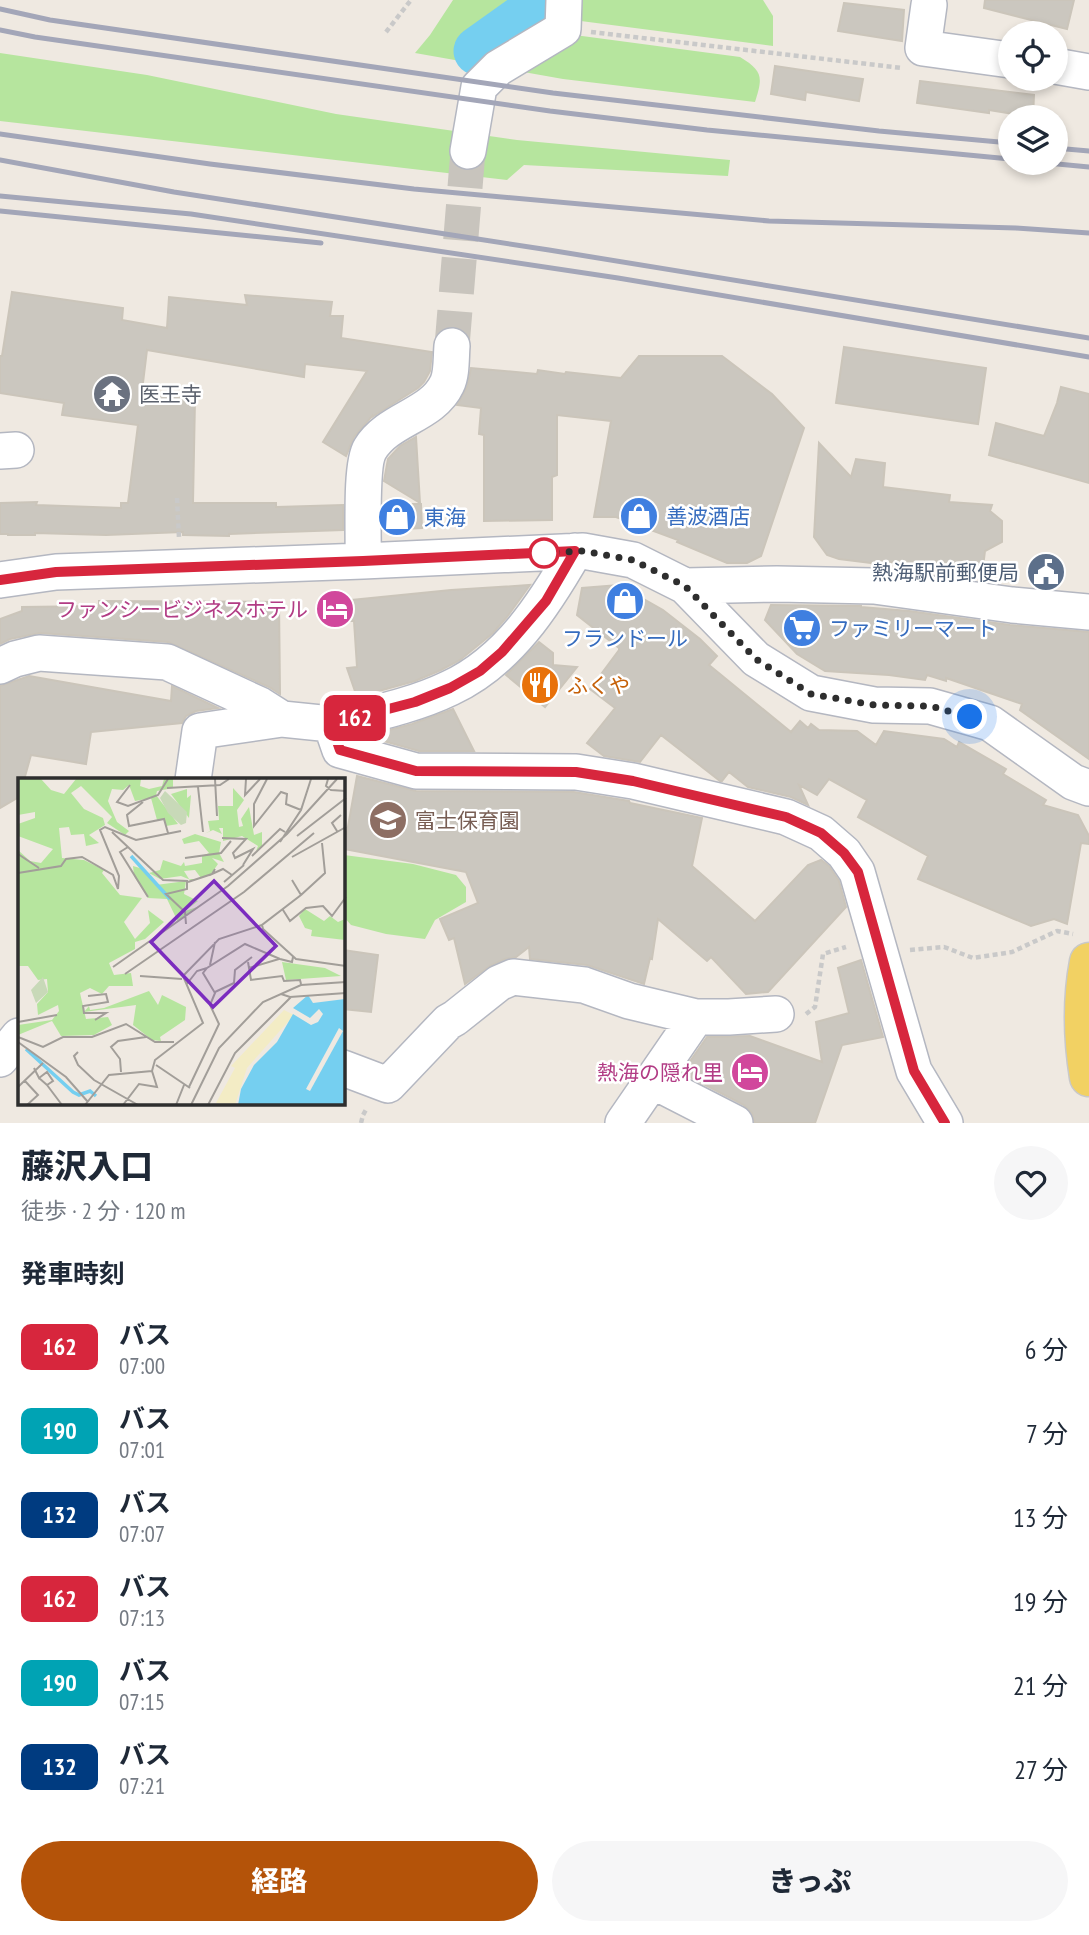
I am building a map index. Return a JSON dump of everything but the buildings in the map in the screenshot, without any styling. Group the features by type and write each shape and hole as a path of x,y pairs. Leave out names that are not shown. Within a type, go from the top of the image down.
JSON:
{"main road":[{"path":"1084,949 1086,1057 1089,1076"}],"street":[{"path":"468,151 479,87 498,68 563,29 565,0"},
{"path":"929,5 923,48 998,58"},
{"path":"1068,68 1089,72"},
{"path":"363,561 364,484 369,450 392,426 432,404 448,383 452,346"},
{"path":"193,778 200,731 282,719 331,724 415,702 450,688 480,671 510,643 546,601 575,551"},
{"path":"0,580 56,572 575,551 633,560 685,586 756,659 811,694 874,705 930,706 990,723 1073,782 1089,788"},
{"path":"685,586 874,586 1012,605 1089,612"},
{"path":"0,666 39,653 167,662 260,705 282,719"},
{"path":"331,724 340,750 416,771 576,772 633,781 786,817 821,833 844,853 858,872 914,1071 945,1123"},
{"path":"345,1069 388,1084 448,1021 456,1018 499,983 513,977 584,985 629,1001 696,1017 776,1014"},
{"path":"623,1123 696,1017"},
{"path":"0,1059 18,1037"},
{"path":"651,1080 735,1123"}],"path":[{"path":"386,32 411,0"},
{"path":"615,35 771,53"},
{"path":"177,498 179,543"},
{"path":"776,1014 806,1014 815,1007 823,954 879,944 944,947 973,958 1012,951 1057,931 1084,949"}],"green space":[{"path":"453,0 567,0 567,34 740,57 753,66 759,75 755,102 563,79 415,53"},
{"path":"573,0 763,0 773,16 773,46 573,20"},
{"path":"0,53 147,75 336,114 517,140 730,160 728,176 524,165 507,180 0,121"},
{"path":"345,855 413,864 456,875 466,887 466,902 435,920 425,939 386,934 351,925 345,918"}],"waterway":[{"path":"478,51 534,11 534,0"}],"tunnel":[{"path":"452,346 468,151"}],"railway":[{"path":"0,9 50,20 553,93 879,131 998,142"},
{"path":"0,30 550,111 707,130 998,158"},
{"path":"0,134 414,189 769,221 1016,228 1089,233"},
{"path":"1068,149 1089,151"},
{"path":"0,160 174,192 1089,338"},
{"path":"1068,165 1089,167"},
{"path":"0,196 191,214 618,278 1089,357"},
{"path":"0,211 321,243"}],"bus line":[{"name":"162","path":"0,580 56,572 575,551 546,601 502,652 480,671 450,688 415,702 331,724 340,750 416,771 576,772 633,781 786,817 821,833 844,853 858,872 914,1071 945,1123"}],"place":[{"name":"医王寺","path":"112,394"},
{"name":"善波酒店","path":"639,516"},
{"name":"東海","path":"397,517"},
{"name":"熱海駅前郵便局","path":"1046,572"},
{"name":"フランドール","path":"625,601"},
{"name":"ファンシービジネスホテル","path":"335,609"},
{"name":"ファミリーマート","path":"802,628"},
{"name":"ふくや","path":"540,685"},
{"name":"富士保育園","path":"388,820"},
{"name":"熱海の隠れ里","path":"750,1072"}],"route":[{"path":"544,553 583,551 633,560 685,586 756,659 811,694 874,705 930,706 970,717"}]}
